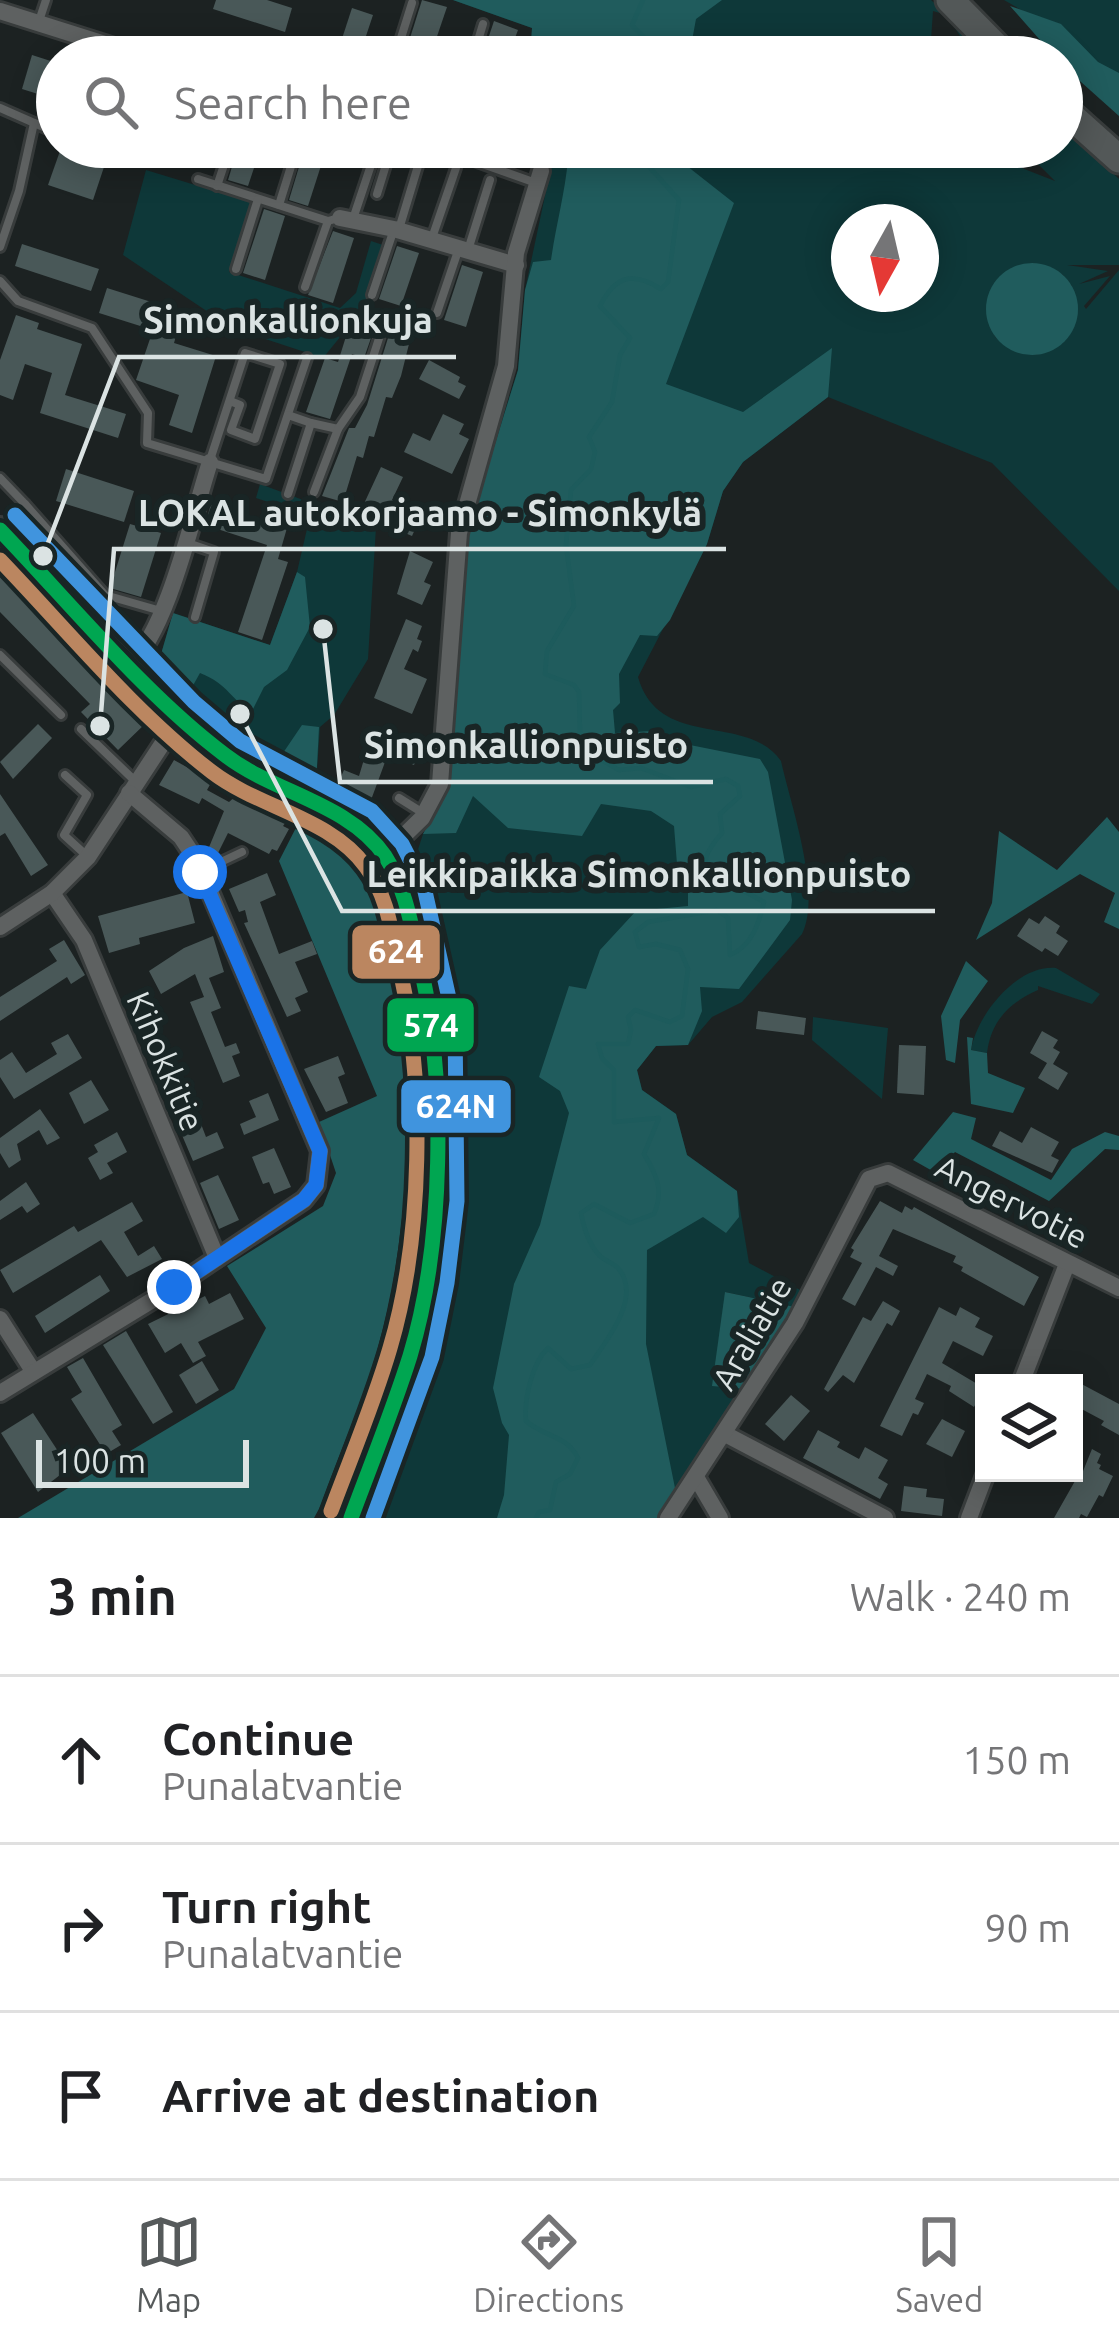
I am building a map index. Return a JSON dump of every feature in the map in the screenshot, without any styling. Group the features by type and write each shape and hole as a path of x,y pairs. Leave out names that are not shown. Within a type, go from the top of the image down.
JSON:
{"main road":[{"path":"950,0 985,36"},
{"path":"1083,127 1119,160"},
{"path":"3,538 179,717 228,758 358,827 384,855 428,955 434,1027 436,1198 428,1259 411,1353 351,1518"}],"street":[{"path":"3,8 79,36"},
{"path":"384,855 424,814 440,784 459,533 506,367 514,256 536,185"},
{"path":"340,220 396,229 464,250 514,256"},
{"path":"130,664 151,639 162,612 210,462"},
{"path":"0,927 52,892 88,857 179,717"},
{"path":"0,1393 218,1258 304,1200 316,1185 320,1151 189,847 172,823 132,788"},
{"name":"Kihokkitie","path":"52,892 84,940 218,1258"},
{"name":"Angervotie","path":"876,1174 888,1173 910,1183 1119,1288"},
{"name":"Araliatie","path":"668,1518 795,1323 868,1179 876,1174"},
{"path":"1024,1374 1067,1264"},
{"path":"0,1319 33,1371"},
{"path":"724,1434 884,1518"},
{"path":"696,1477 720,1518"},
{"path":"969,1518 983,1482"}],"lane":[{"path":"38,23 46,0"},
{"path":"402,36 412,4"},
{"path":"479,36 483,24"},
{"path":"0,108 34,124 0,247"},
{"path":"217,186 223,168"},
{"path":"279,206 291,168"},
{"path":"305,287 366,168"},
{"path":"377,194 385,168"},
{"path":"372,295 417,168"},
{"path":"432,240 456,168"},
{"path":"493,168 536,185"},
{"path":"198,179 340,220"},
{"path":"437,313 490,180"},
{"path":"236,269 258,199"},
{"path":"0,280 18,301 92,328 148,413 147,442 266,479 307,358"},
{"path":"314,492 338,429 360,397 385,320"},
{"path":"210,462 245,353 280,364 255,439 231,430 240,405 230,401"},
{"path":"288,415 338,429"},
{"path":"288,494 311,423"},
{"path":"0,478 105,595 162,612"},
{"path":"3,538 25,504"},
{"path":"183,542 214,552 194,617"},
{"path":"0,655 61,715"},
{"path":"81,729 132,788"},
{"path":"65,775 87,795 64,836 88,857"},
{"path":"400,797 424,814"},
{"path":"200,872 242,852"}],"shaded area":[{"path":"453,0 931,0 947,15 933,11 931,36 531,36 532,28"},
{"path":"453,0 722,0 696,19 693,36 531,36 532,28"},
{"path":"1004,0 1119,0 1119,100 1083,67 1083,36 1050,36"},
{"path":"1010,6 1061,24 1073,36 1036,36"},
{"path":"947,15 969,36 960,36"},
{"path":"1083,47 1119,73 1119,116 1083,84"},
{"path":"1083,145 1119,179 1119,265 1067,265 1108,271 1079,284 1110,276 1086,309 1119,270 1119,591 992,463 828,397 743,462 723,491 707,544 638,677 649,700 664,714 766,746 781,761 797,825 809,896 802,934 742,1002 712,1017 688,1045 656,1046 637,1070 642,1090 676,1114 687,1155 737,1191 749,1263 802,1291 795,1307 725,1292 746,1389 660,1518 362,1518 443,1232 450,1178 445,1034 452,1031 445,963 412,868 423,834 448,788 458,646 482,482 518,370 525,290 551,168 1022,168 1055,181 1042,168 1083,168","holes":["1034,263 1062,274 1072,286 1063,343 1036,355 996,338 988,300 1008,272"]},
{"path":"567,168 690,168 734,203 666,384 743,412 832,348 828,397 743,462 723,491 707,544 670,620 657,636 640,635 619,674 620,703 613,710 615,733 653,731 685,744 760,759 768,772 792,900 790,920 739,989 700,987 702,1011 688,1045 656,1046 637,1070 642,1090 676,1114 687,1155 737,1191 739,1217 726,1233 703,1217 647,1250 646,1344 676,1493 660,1518 497,1518 504,1495 509,1435 493,1388 514,1284 540,1225 569,1113 560,1091 539,1077 569,986 586,989 600,950 636,911 688,906 688,893 678,877 674,826 651,811 601,804 582,836 508,828 473,796 456,833 423,834 448,788 470,524 518,370 525,290 533,262 551,260"},
{"path":"146,170 251,202 229,272 340,308 356,293 371,241 389,247 372,298 323,358 232,328 123,255"},
{"path":"1032,263 1064,277 1078,309 1064,341 1032,355 1000,341 986,309 1000,277"},
{"path":"260,484 376,527 368,659 334,715 320,727 316,785 229,741 159,661 173,613 270,645 297,572 310,516 256,498"},
{"path":"297,572 305,577 310,627 287,670 264,687 252,711 200,673 191,689 232,728 269,749 283,753 302,725 319,727 316,785 229,741 159,661 173,613 270,645"},
{"path":"303,814 353,849 377,887 402,1008 408,1106 403,1207 388,1305 371,1370 321,1505 314,1518 18,1518 234,1389 266,1328 227,1266 323,1206 336,1173 319,1122 377,1096 279,861"},
{"path":"1107,817 1119,832 1119,929 1104,922 1115,893 1080,874 976,940 992,903 999,831 1057,870"},
{"path":"966,961 988,981 960,1020 955,1063 946,1060 941,1016"},
{"path":"1056,968 1100,994 1092,1004 1038,986 1003,1014 987,1053 971,1050 981,1021 1002,994 1028,974"},
{"path":"813,1017 888,1028 882,1099 812,1040"},
{"path":"967,1037 973,1038 971,1050 987,1053 988,1073 1025,1088 1013,1113 971,1104"},
{"path":"953,1112 976,1118 971,1139 1051,1180 1072,1149 1105,1132 1119,1136 1119,1150 1105,1149 1049,1201 955,1152 936,1173 913,1160"},
{"path":"725,1292 795,1307 746,1389 712,1386"}],"building":[{"path":"216,0 267,0 292,8 285,32 213,9"},
{"path":"422,0 447,7 437,36 411,36"},
{"path":"352,8 373,15 366,36 343,36"},
{"path":"494,21 518,30 516,36 489,36"},
{"path":"32,55 36,56 36,93 22,89"},
{"path":"54,168 104,168 93,200 48,185"},
{"path":"232,168 254,168 248,186 228,180"},
{"path":"299,168 320,168 308,206 289,200"},
{"path":"264,209 285,216 265,280 243,273"},
{"path":"333,231 354,238 333,303 308,295"},
{"path":"22,244 99,269 91,291 15,266"},
{"path":"397,246 419,253 401,306 379,299"},
{"path":"462,265 483,272 466,327 444,320"},
{"path":"107,288 183,312 174,343 216,356 192,433 169,425 179,395 136,380 153,330 99,313"},
{"path":"16,315 39,323 37,329 82,344 65,395 126,414 118,438 40,413 52,373 25,364 13,400 0,395 0,360"},
{"path":"393,322 413,328 401,376 392,398 386,397 363,458 357,456 343,502 322,496 349,428 355,428 367,405"},
{"path":"348,330 371,338 364,358 352,354 330,419 306,412 325,358 338,362"},
{"path":"429,360 460,377 458,382 466,386 459,399 419,379"},
{"path":"443,414 464,424 459,434 469,439 452,474 404,452 413,433 430,441"},
{"path":"381,467 403,477 392,500 422,514 412,536 362,508"},
{"path":"66,469 134,491 124,522 56,501"},
{"path":"211,504 287,528 278,559 288,562 262,640 238,632 267,545 205,525"},
{"path":"130,524 161,533 141,597 110,588"},
{"path":"410,551 433,562 424,582 431,585 422,605 397,594"},
{"path":"0,574 139,710 136,713 146,723 118,750 81,712 90,704 0,612"},
{"path":"406,619 422,626 417,639 422,641 404,669 427,679 412,714 374,698"},
{"path":"38,724 52,738 13,779 0,762"},
{"path":"374,726 396,733 393,742 419,753 414,765 388,754 371,800 337,786 344,770 359,776"},
{"path":"174,760 212,781 207,790 229,802 237,795 286,822 283,826 289,829 277,851 272,849 269,854 228,833 217,855 210,858 207,852 224,811 202,798 199,804 159,785"},
{"path":"0,794 48,865 31,876 5,833 0,836"},
{"path":"267,873 276,895 260,902 279,954 312,941 317,954 295,962 308,992 295,998 301,1011 287,1017 244,923 248,922 245,910 239,912 229,889"},
{"path":"187,892 195,923 139,938 140,944 109,953 98,916"},
{"path":"1045,916 1060,926 1056,933 1068,941 1058,956 1017,936 1029,918 1039,924"},
{"path":"213,936 224,972 209,978 221,1008 211,1012 225,1047 236,1043 240,1053 232,1056 240,1076 223,1083 190,1002 204,997 195,974 161,994 149,971"},
{"path":"64,940 85,975 71,984 67,977 0,1021 0,997 57,961 49,949"},
{"path":"758,1011 806,1018 804,1035 756,1029"},
{"path":"154,1017 206,1137 217,1132 224,1148 193,1161 135,1025"},
{"path":"1042,1031 1058,1040 1053,1048 1060,1052 1053,1064 1068,1073 1058,1090 1038,1078 1047,1063 1030,1053"},
{"path":"68,1034 82,1058 14,1099 0,1077 0,1060 12,1052 26,1073 57,1054 51,1043"},
{"path":"899,1045 926,1046 924,1095 897,1093"},
{"path":"338,1056 345,1074 338,1077 348,1103 326,1112 304,1069"},
{"path":"91,1080 109,1110 84,1124 69,1093"},
{"path":"268,1093 279,1120 244,1135 240,1124 256,1117 249,1101"},
{"path":"40,1109 60,1138 47,1145 39,1130 17,1144 21,1160 9,1168 0,1153 0,1138"},
{"path":"1031,1127 1059,1142 1051,1156 1059,1160 1052,1173 992,1146 1000,1131 1022,1143"},
{"path":"117,1132 127,1152 107,1163 113,1173 100,1180 88,1158 98,1152 94,1145"},
{"path":"274,1148 291,1187 274,1194 269,1182 263,1184 252,1157"},
{"path":"218,1175 239,1220 219,1229 200,1183"},
{"path":"26,1182 40,1204 27,1213 22,1206 0,1220 0,1201"},
{"path":"880,1201 902,1213 905,1206 914,1207 1039,1277 1024,1306 961,1271 963,1267 953,1262 956,1256 893,1229 879,1256 898,1266 893,1276 876,1267 855,1306 842,1299 862,1263 850,1257 851,1248"},
{"path":"132,1202 143,1221 124,1232 138,1256 154,1246 162,1259 127,1277 101,1240 13,1293 0,1270 74,1226 78,1232"},
{"path":"100,1275 110,1291 45,1333 35,1316"},
{"path":"230,1293 244,1319 198,1342 206,1356 193,1363 181,1343 165,1353 148,1324 205,1296 209,1304"},
{"path":"883,1301 900,1311 892,1326 887,1323 854,1383 843,1375 828,1392 824,1389 863,1317 871,1321"},
{"path":"939,1307 956,1316 960,1307 980,1318 975,1327 993,1336 983,1356 953,1341 942,1363 975,1383 974,1407 949,1391 951,1386 927,1374 915,1399 924,1403 918,1415 913,1413 902,1436 880,1426"},
{"path":"126,1331 173,1412 153,1424 103,1345"},
{"path":"83,1358 122,1425 112,1431 121,1445 106,1454 71,1399 82,1392 67,1367"},
{"path":"202,1361 219,1390 196,1404 179,1375"},
{"path":"1083,1385 1119,1404 1119,1435 1101,1425 1104,1421 1083,1410"},
{"path":"791,1395 810,1411 784,1441 765,1424"},
{"path":"33,1413 69,1468 38,1492 1,1433"},
{"path":"942,1419 965,1431 952,1457 926,1444"},
{"path":"818,1430 859,1459 865,1447 888,1460 878,1478 888,1484 880,1499 803,1458"},
{"path":"1092,1449 1101,1454 1099,1469 1113,1476 1103,1497 1099,1495 1087,1517 1054,1518 1074,1482 1083,1482"},
{"path":"904,1486 927,1489 926,1497 944,1499 942,1516 901,1511"}],"waterway":[{"path":"643,0 632,25 643,36"},
{"path":"536,1518 539,1512 550,1510 556,1482 570,1474 578,1458 568,1445 526,1421 533,1372 548,1348 571,1369 590,1365 619,1318 626,1292 618,1268 590,1242 581,1213 594,1204 630,1223 654,1214 658,1198 656,1176 644,1154 659,1118 614,1122 614,1070 602,1058 598,1044 628,1044 628,1017 635,1010 670,1022 682,1016 688,969 680,950 656,944 639,947 635,932 648,922 717,910 728,918 730,955 749,940 764,902 733,885 707,883 707,856 722,833 720,814 740,796 738,786 726,779 691,787 641,768 619,770 593,755 580,732 579,692 574,685 545,674 547,651 574,606 566,545 571,490 591,469 595,452 589,437 612,402 620,355 630,338 600,306 612,288 625,280 641,280 661,289 668,282 679,200 650,168"}],"transit line":[{"name":"624N","path":"15,515 194,702 240,741 372,811 402,844 424,887 455,1025 457,1201 432,1357 373,1518"},
{"name":"574","path":"0,530 137,677 195,731 244,768 331,811 370,838 385,856 404,896 435,1061 435,1214 430,1264 410,1356 351,1518"},
{"name":"624","path":"0,560 183,749 231,784 314,825 351,850 373,878 384,903 414,1061 414,1209 390,1348 331,1511"}],"place":[{"name":"Simonkallionkuja","path":"43,556"},
{"name":"Simonkallionpuisto","path":"323,629"},
{"name":"Leikkipaikka Simonkallionpuisto","path":"240,714"},
{"name":"LOKAL autokorjaamo - Simonkylä","path":"100,726"}],"route":[{"path":"174,1287 304,1200 319,1174 320,1151 200,872"}]}
